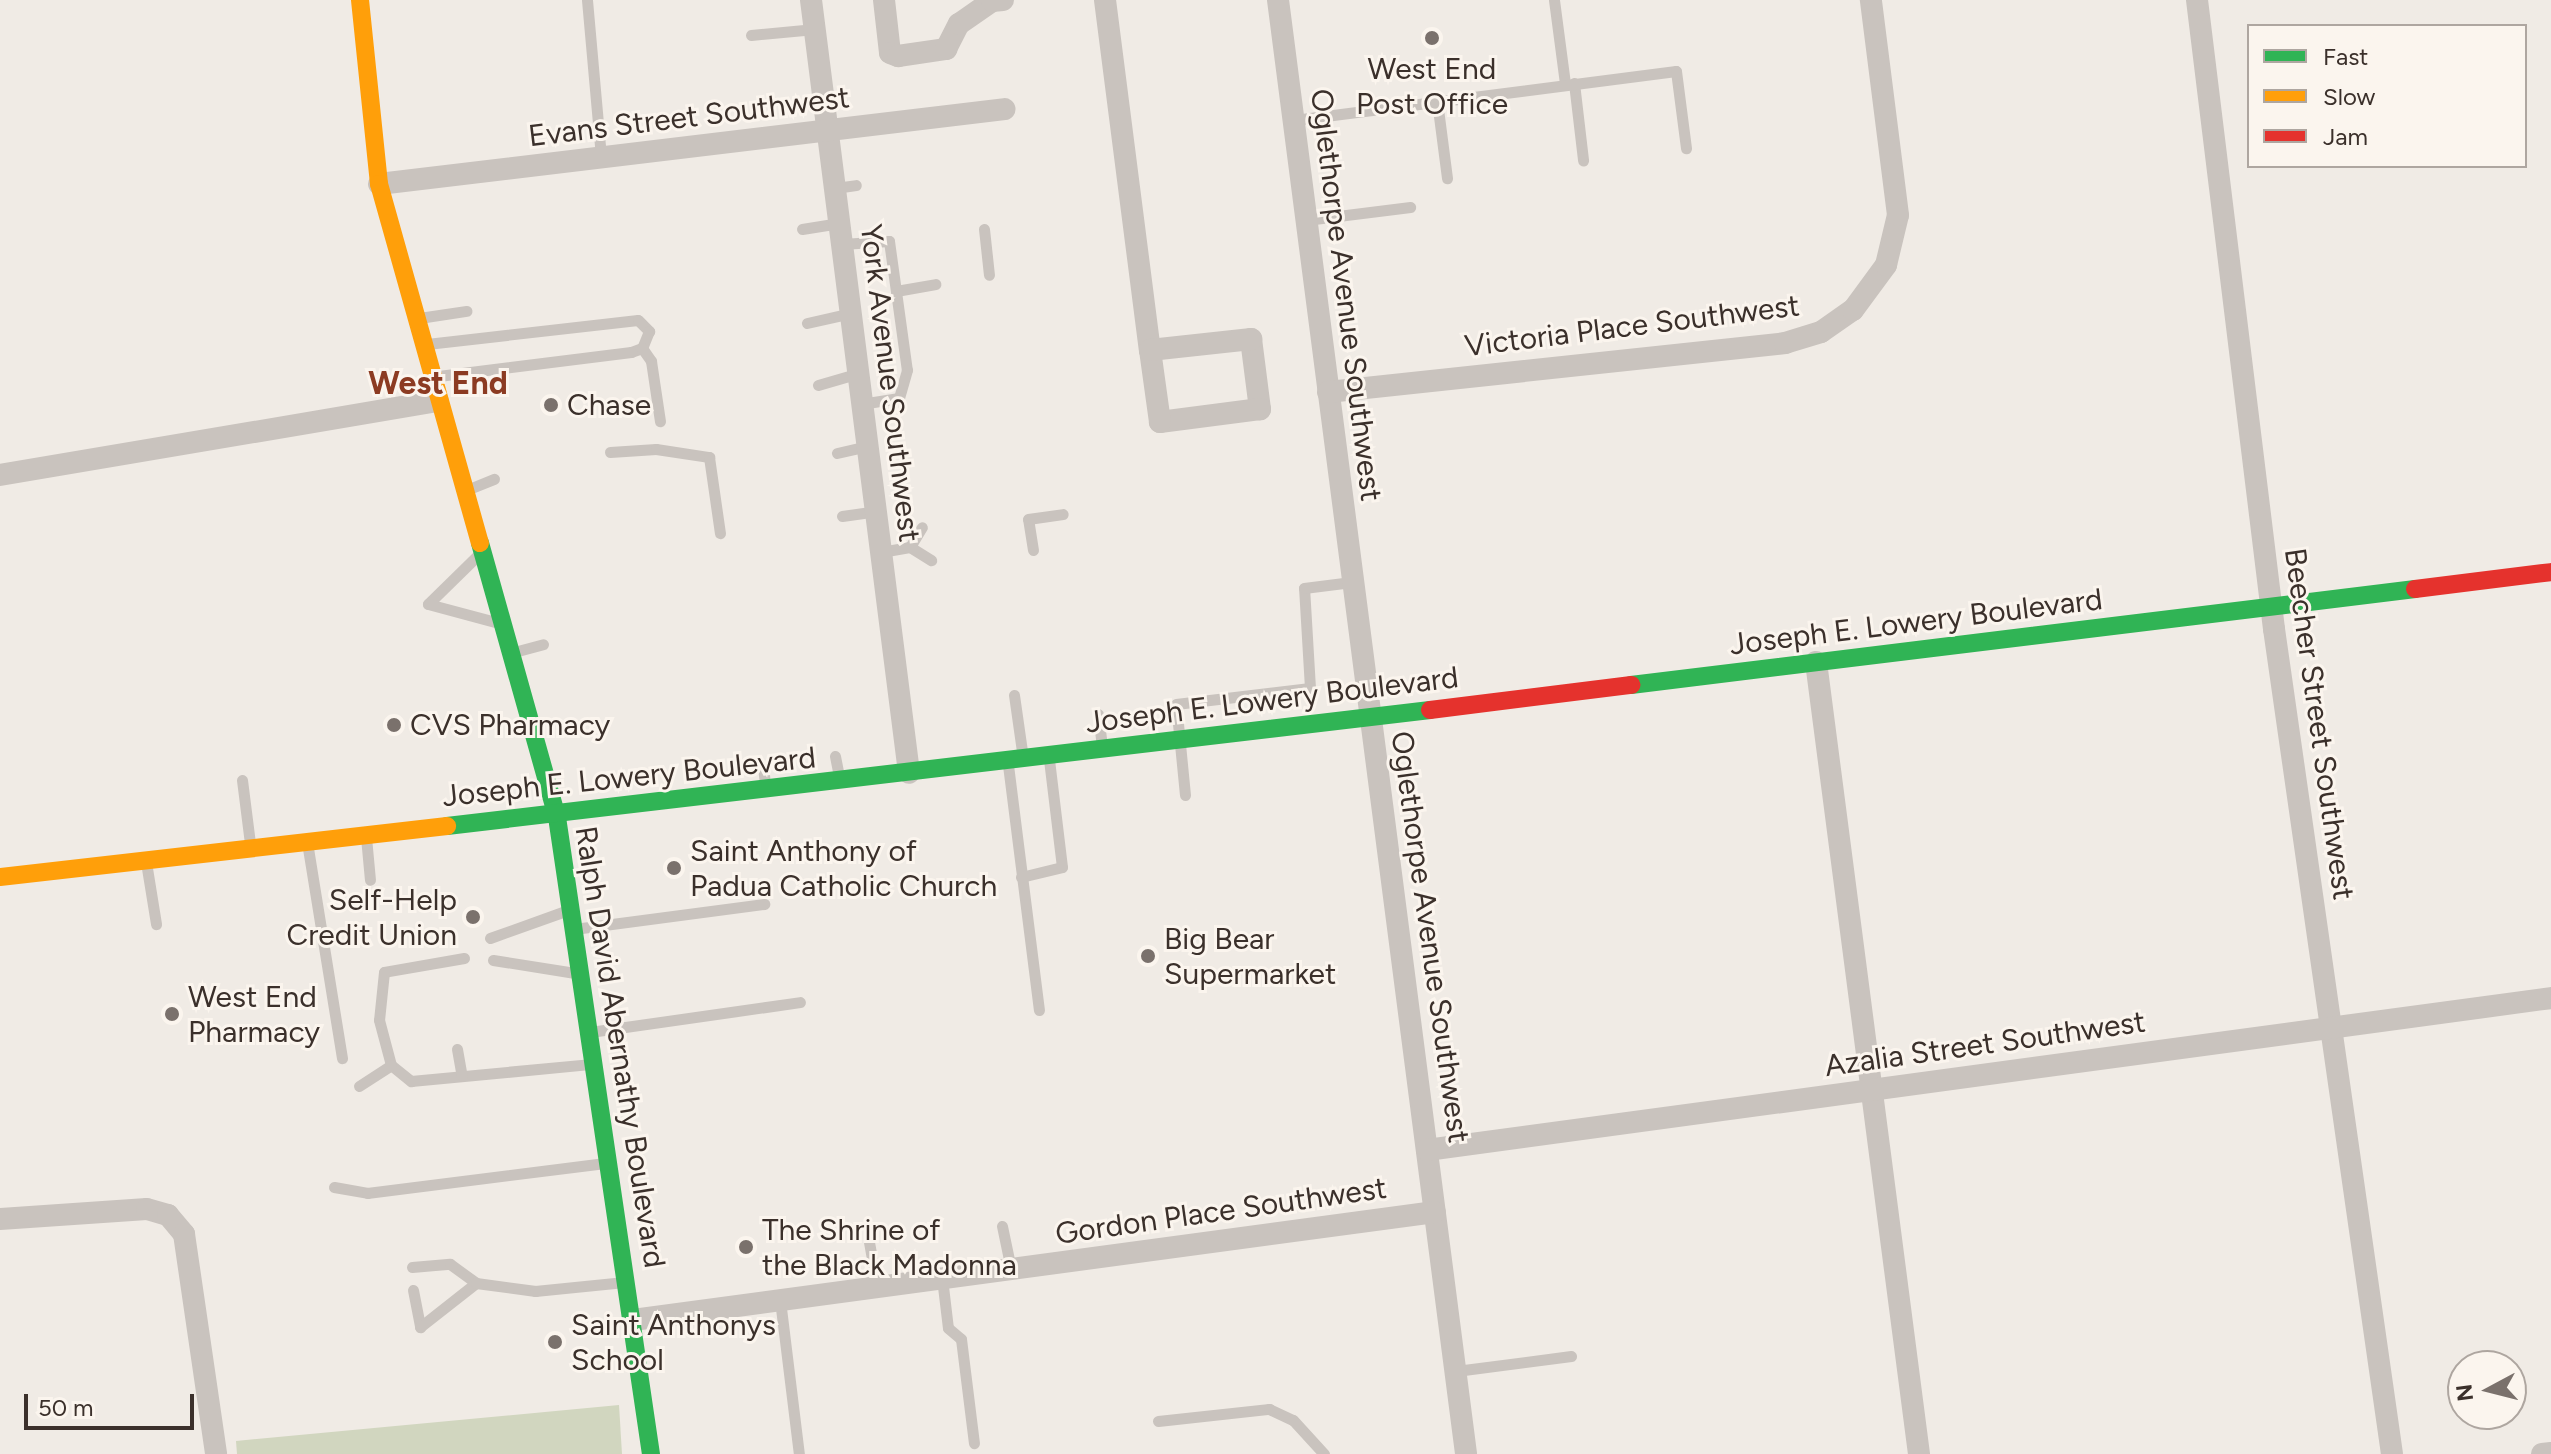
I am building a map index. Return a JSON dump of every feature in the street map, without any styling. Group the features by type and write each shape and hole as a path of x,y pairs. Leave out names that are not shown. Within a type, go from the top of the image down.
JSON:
{"main road":[{"name":"Ralph David Abernathy Boulevard","path":"360,0 379,184 557,817 651,1454"},
{"name":"Joseph E. Lowery Boulevard","path":"0,877 366,833 557,817 2551,572"}],"street":[{"name":"York Avenue Southwest","path":"811,0 828,130 846,187 841,234 909,773"},
{"path":"884,0 890,53 898,56 946,49 959,24 992,1 1003,0"},
{"path":"1105,0 1150,350 1160,422 1260,409 1251,339 1150,350"},
{"name":"Oglethorpe Avenue Southwest","path":"1278,0 1466,1454"},
{"name":"Victoria Place Southwest","path":"1328,392 1785,343 1821,332 1853,310 1886,265 1898,215 1871,0"},
{"name":"Beecher Street Southwest","path":"2197,0 2271,607 2392,1454"},
{"name":"Evans Street Southwest","path":"379,184 1005,109"},
{"path":"0,475 438,401"},
{"path":"1816,662 1919,1454"},
{"name":"Azalia Street Southwest","path":"1427,1150 2551,998"},
{"path":"0,1219 147,1209 168,1215 184,1234 216,1454"},
{"name":"Gordon Place Southwest","path":"633,1320 1435,1212"},
{"path":"2542,1454 2551,1453"}],"lane":[{"path":"587,0 601,158"},
{"path":"1554,0 1583,160"},
{"path":"751,35 815,29"},
{"path":"1294,120 1676,71 1686,148"},
{"path":"1437,101 1447,178"},
{"path":"1306,220 1410,207"},
{"path":"802,229 889,241 907,370 899,398 862,404"},
{"path":"984,229 989,275"},
{"path":"896,291 935,284"},
{"path":"415,318 466,311"},
{"path":"807,323 851,313"},
{"path":"422,344 638,320 649,331 642,348"},
{"path":"431,377 642,348"},
{"path":"642,348 651,361 660,421"},
{"path":"818,385 859,373"},
{"path":"837,453 867,446"},
{"path":"610,452 656,449 709,457 720,533"},
{"path":"464,491 494,479"},
{"path":"842,516 876,511"},
{"path":"1033,550 1028,519 1063,514"},
{"path":"910,547 922,527"},
{"path":"881,552 910,547 931,560"},
{"path":"481,552 422,604 501,624"},
{"path":"1185,795 1176,704 1310,688 1304,588 1352,582"},
{"path":"510,653 543,644"},
{"path":"1014,695 1021,877 1039,1010"},
{"path":"1098,714 1102,749"},
{"path":"1021,877 1062,867 1048,755"},
{"path":"835,756 840,782"},
{"path":"763,767 766,791"},
{"path":"242,780 251,846"},
{"path":"366,833 370,880"},
{"path":"307,840 342,1058"},
{"path":"146,858 156,924"},
{"path":"574,929 764,904"},
{"path":"490,938 571,909"},
{"path":"460,955 384,972 379,1020 391,1065 411,1081 594,1064"},
{"path":"493,960 580,973"},
{"path":"589,1032 800,1002"},
{"path":"457,1049 462,1076"},
{"path":"359,1086 391,1065"},
{"path":"334,1187 367,1193 609,1163"},
{"path":"1002,1226 1011,1269"},
{"path":"869,1242 877,1287"},
{"path":"412,1267 450,1264 476,1283 535,1291 627,1282"},
{"path":"942,1278 948,1328 961,1339 974,1443"},
{"path":"413,1290 420,1327 476,1283"},
{"path":"780,1300 799,1454"},
{"path":"1456,1371 1571,1356"},
{"path":"1158,1421 1269,1409 1293,1420 1324,1454"}],"green space":[{"path":"619,1405 622,1454 237,1454 236,1441"}],"traffic: fast":[{"path":"480,543 557,817 651,1454"},
{"path":"1631,685 2415,589"},
{"path":"447,826 1430,710"}],"traffic: slow":[{"path":"360,0 379,184 480,543"},
{"path":"0,877 447,826"}],"traffic: jam":[{"path":"2415,589 2551,572"},
{"path":"1430,710 1631,685"}],"place":[{"name":"West End Post Office","path":"1432,38"},
{"name":"Chase","path":"551,405"},
{"name":"CVS Pharmacy","path":"394,725"},
{"name":"Saint Anthony of Padua Catholic Church","path":"674,868"},
{"name":"Self-Help Credit Union","path":"473,917"},
{"name":"Big Bear Supermarket","path":"1148,956"},
{"name":"West End Pharmacy","path":"172,1014"},
{"name":"The Shrine of the Black Madonna","path":"746,1247"},
{"name":"Saint Anthonys School","path":"555,1342"}],"district":[{"name":"West End","path":"438,383"}]}
